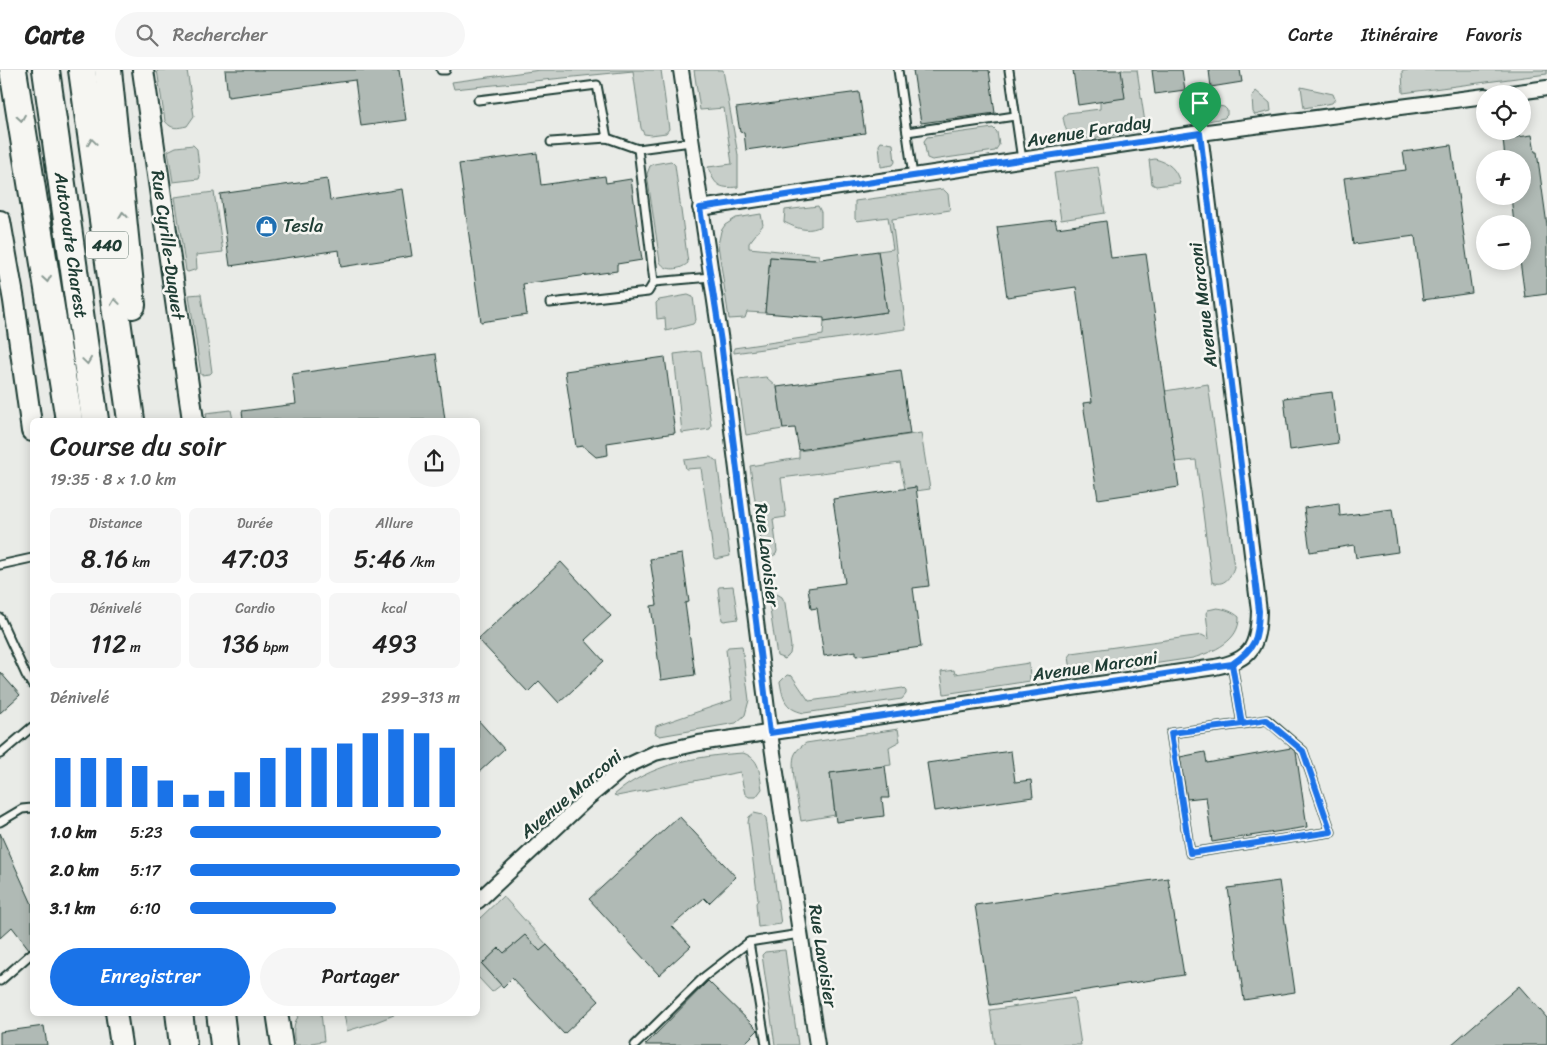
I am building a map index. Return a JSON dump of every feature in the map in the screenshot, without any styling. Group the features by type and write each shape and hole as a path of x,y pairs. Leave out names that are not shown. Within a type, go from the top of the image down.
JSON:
{"highway":[{"path":"13,70 69,418"},
{"name":"Autoroute Charest","path":"46,70 95,418"},
{"name":"Autoroute Charest","path":"82,70 131,418"},
{"path":"108,70 146,418"},
{"path":"179,1016 183,1045"},
{"path":"220,1016 224,1045"}],"street":[{"name":"Rue Cyrille-Duquet","path":"143,70 193,418"},
{"name":"Rue Lavoisier","path":"681,70 721,342 770,733 817,1045"},
{"path":"1531,90 1547,88"},
{"name":"Avenue Faraday","path":"700,208 1200,133 1476,97"},
{"name":"Avenue Marconi","path":"480,900 590,796 626,767 656,753 699,743 1232,664 1253,646 1258,634 1259,611 1200,133"},
{"path":"0,221 14,302 30,418"},
{"path":"116,1016 120,1045"},
{"path":"278,1016 282,1045"}],"lane":[{"path":"441,70 446,70"},
{"path":"898,70 913,176"},
{"path":"1009,70 1022,160"},
{"path":"478,100 597,86 607,138"},
{"path":"907,132 1015,116"},
{"path":"552,142 607,138 638,150 691,142"},
{"path":"550,303 648,292 654,282 638,150"},
{"path":"654,282 711,276"},
{"path":"0,565 30,558"},
{"path":"0,618 30,682"},
{"path":"1232,664 1242,724"},
{"path":"1266,720 1303,751 1331,832 1190,853 1171,733 1242,724 1266,720"},
{"path":"0,754 30,729"},
{"path":"0,822 22,809 30,808"},
{"path":"635,1045 704,977 750,942 800,934"},
{"path":"750,942 766,1045"},
{"path":"0,981 30,955"}],"shaded area":[{"path":"157,70 187,70 194,116 187,126 172,127 165,121"},
{"path":"540,70 661,70 669,129 666,133 644,134 641,128 633,71 454,89 452,82"},
{"path":"694,70 723,70 738,155 738,187 718,185 708,167 732,164 724,108 700,110"},
{"path":"1121,70 1137,70 1146,129 1096,137 1077,138 1071,136 1066,130 1063,118 1067,113 1100,109 1100,101"},
{"path":"1547,70 1547,74 1403,93 1402,71"},
{"path":"1301,87 1333,94 1335,99 1332,103 1304,108"},
{"path":"1256,91 1270,103 1271,111 1255,115 1252,97"},
{"path":"1197,100 1224,107 1227,110 1227,115 1224,118 1197,123"},
{"path":"993,128 997,132 999,145 995,151 932,160 927,158 924,141 927,137"},
{"path":"881,142 893,144 895,162 893,165 881,167 879,145"},
{"path":"193,145 197,149 199,179 173,182 168,151 176,147"},
{"path":"1155,159 1165,162 1172,167 1180,183 1156,186 1152,184 1149,160"},
{"path":"671,161 675,165 688,263 681,267 669,269 660,262 647,174 650,166"},
{"path":"1098,167 1105,213 1061,220 1054,173"},
{"path":"943,189 948,194 950,210 892,219 906,329 734,353 734,348 823,335 824,321 887,312 878,251 893,249 888,217 857,221 855,219 855,201"},
{"path":"214,192 223,252 196,255 197,269 188,272 186,271 175,197"},
{"path":"818,206 821,212 821,226 806,229 797,228 784,222 785,210"},
{"path":"761,214 763,225 749,243 749,248 819,255 819,260 770,257 765,313 747,312 745,318 729,319 718,245 721,231 725,225 736,218"},
{"path":"201,294 212,372 201,375 189,295"},
{"path":"688,295 693,297 696,320 693,324 666,331 665,318 657,319 656,303 659,300"},
{"path":"701,352 711,425 710,429 682,433 674,354"},
{"path":"766,377 777,387 783,429 746,435 738,380"},
{"path":"1208,384 1234,567 1229,577 1220,583 1212,582 1196,460 1175,462 1165,391"},
{"path":"231,410 233,418 207,418 206,413"},
{"path":"921,433 930,489 916,491 905,489 900,463 781,478 786,517 773,519 776,554 773,556 763,555 750,466 799,458 799,451"},
{"path":"710,457 717,461 730,556 716,559 714,558 701,468 686,469 684,460"},
{"path":"733,586 738,619 724,621 722,620 718,589 719,587"},
{"path":"777,594 782,597 785,603 791,647 790,654 785,659 777,656 769,603"},
{"path":"1217,608 1234,613 1239,617 1235,633 1217,649 1193,658 1072,676 1069,657 1072,653 1202,635 1209,639 1206,613 1208,610"},
{"path":"742,646 749,700 745,715 736,723 660,736 655,733 656,726 732,700 726,650 728,647"},
{"path":"1029,663 1030,681 944,694 941,672 954,670 955,674"},
{"path":"787,675 792,676 809,701 903,688 906,694 902,699 804,713 789,706 784,698 780,682"},
{"path":"898,729 900,741 889,747 891,765 830,773 835,815 801,821 793,767 793,759 798,749 806,743"},
{"path":"743,753 753,759 758,767 762,789 756,797 749,797 745,794 740,772 617,796 614,795 628,784 659,769 691,759"},
{"path":"754,813 763,815 766,818 781,924 758,927 756,903 758,900 748,823 749,817"},
{"path":"503,896 547,945 540,951 525,935 504,953 499,948 482,964 501,985 492,992 480,979 480,918"},
{"path":"785,950 798,1045 775,1045 762,955 765,952"},
{"path":"1074,998 1081,1045 995,1045 990,1010"},
{"path":"299,1016 321,1016 324,1041 311,1043 311,1045 295,1045 294,1028"},
{"path":"345,1016 391,1016 376,1022 347,1031"}],"building":[{"path":"225,70 399,70 406,120 361,126 355,80 228,97"},
{"path":"913,70 989,70 995,113 921,123"},
{"path":"1073,70 1121,70 1125,98 1078,105"},
{"path":"1152,70 1182,70 1185,90 1155,94"},
{"path":"1209,70 1240,70 1242,82 1211,87"},
{"path":"859,92 865,133 746,150 744,133 740,132 736,108"},
{"path":"1531,135 1535,152 1537,152 1547,225 1547,294 1525,297 1521,270 1531,270 1531,215 1513,215 1512,205 1531,205 1531,150 1504,150 1503,140 1531,140"},
{"path":"1451,145 1472,293 1423,300 1415,236 1353,244 1344,178 1406,170 1403,152"},
{"path":"537,153 541,185 605,176 606,183 631,179 642,260 617,264 617,271 523,284 527,315 481,322 459,164"},
{"path":"327,179 330,200 402,189 412,256 341,267 339,250 230,266 220,194"},
{"path":"1055,220 1057,228 1106,221 1111,258 1146,254 1179,487 1098,499 1083,403 1092,402 1076,287 1007,297 997,227"},
{"path":"878,251 887,312 824,321 824,318 765,313 770,257 814,260"},
{"path":"436,354 445,418 243,418 242,411 296,404 292,374"},
{"path":"665,357 675,433 607,443 608,455 596,457 583,446 576,447 565,371"},
{"path":"901,370 910,434 799,450 795,428 783,429 777,387"},
{"path":"1332,392 1338,443 1290,450 1284,398"},
{"path":"916,487 929,586 913,588 921,647 856,656 856,651 824,656 817,608 811,609 808,588 845,583 833,499"},
{"path":"1339,503 1340,516 1392,509 1398,552 1356,558 1354,545 1310,552 1304,508"},
{"path":"682,554 689,602 685,603 695,675 661,680 651,606 657,605 650,559"},
{"path":"561,562 611,616 585,640 604,661 559,703 539,681 528,692 480,641 480,637"},
{"path":"0,672 20,695 0,713"},
{"path":"480,722 504,749 480,771"},
{"path":"1291,748 1296,752 1307,827 1212,842 1206,797 1187,799 1180,757 1205,752 1207,763"},
{"path":"1011,751 1015,782 1031,780 1033,797 934,811 927,763"},
{"path":"885,766 889,798 882,798 884,816 836,822 830,773"},
{"path":"679,816 736,877 709,903 704,898 672,926 691,946 659,975 589,899"},
{"path":"0,833 30,900 30,949 12,927 0,938"},
{"path":"1168,878 1184,975 990,1005 975,905"},
{"path":"1279,881 1295,992 1244,1000 1228,888"},
{"path":"525,935 540,951 547,945 599,1001 564,1034 512,978 503,987 482,964 499,948 504,953"},
{"path":"708,981 758,1030 743,1045 645,1045"},
{"path":"1519,986 1547,1018 1547,1045 1451,1045"},
{"path":"44,1026 47,1045 0,1045 0,1032"}],"place":[{"name":"Tesla","path":"267,226"}],"route":[{"path":"1200,133 700,208 721,342 770,733 1232,664 1242,724 1171,733 1190,853 1331,832 1303,751 1266,720 1242,724 1232,664 1253,646 1258,634 1259,611 1200,133"}]}
